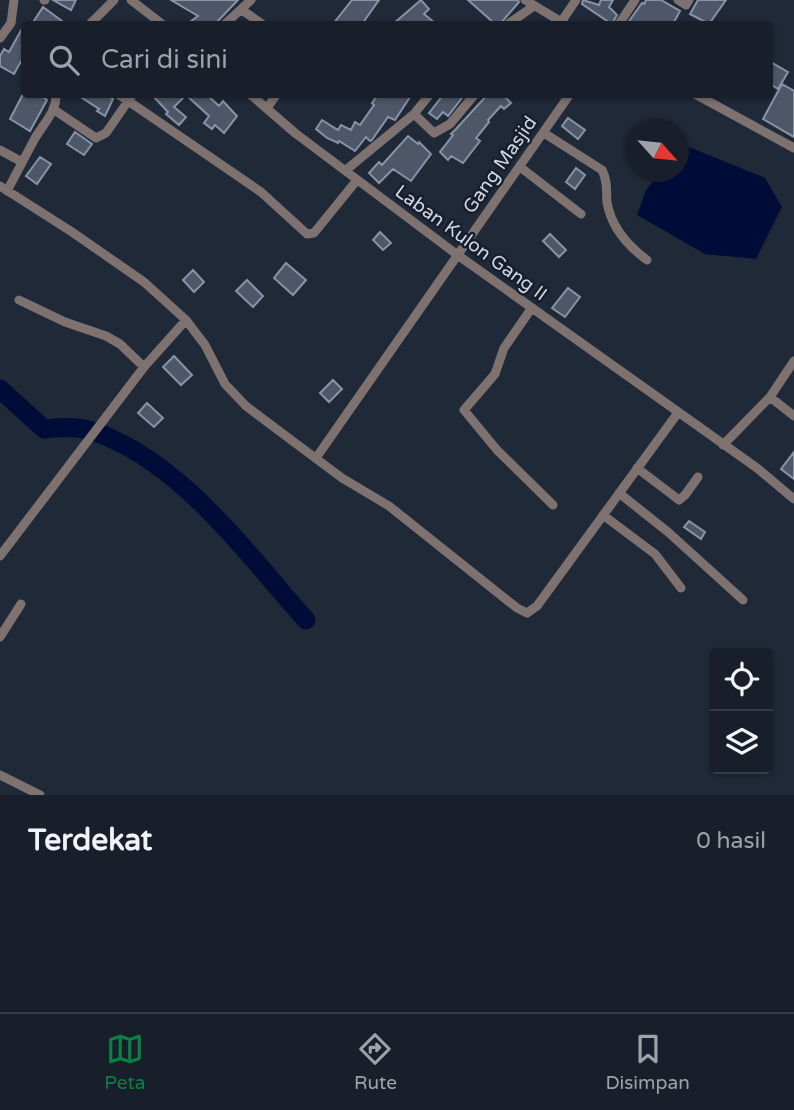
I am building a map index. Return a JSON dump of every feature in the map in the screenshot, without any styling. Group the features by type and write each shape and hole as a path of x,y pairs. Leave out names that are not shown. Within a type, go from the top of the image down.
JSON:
{"street":[{"path":"0,38 11,23 14,0"},
{"path":"93,21 114,0"},
{"path":"131,0 158,21"},
{"path":"229,21 251,0"},
{"path":"525,0 560,21"},
{"path":"564,21 576,0"},
{"path":"621,21 635,0"},
{"path":"678,0 686,5 690,0"},
{"path":"512,21 534,6"},
{"path":"242,10 258,21"},
{"path":"54,98 53,109 22,162 3,188 144,282 186,320 205,345 225,384 239,398 342,478 389,506 517,608 527,613 537,606 677,414"},
{"path":"53,109 96,138 106,133 131,98 261,191 307,234 314,233 357,180"},
{"name":"Laban Kulon Gang II","path":"255,98 295,133 459,256 677,414 757,468 794,499"},
{"path":"267,108 274,98"},
{"path":"346,170 414,114 427,98"},
{"path":"414,114 434,133 450,124 472,98"},
{"name":"Gang Masjid","path":"316,458 544,133 564,98"},
{"path":"702,98 794,148"},
{"path":"544,133 603,170 607,177 607,203 622,239 647,260"},
{"path":"0,150 22,162"},
{"path":"520,167 582,214"},
{"path":"19,300 65,323 106,336 120,344 144,367"},
{"path":"531,309 505,348 495,374 464,410 497,450 553,505"},
{"path":"0,556 144,367 186,320"},
{"path":"723,445 769,397 794,360"},
{"path":"769,397 794,416"},
{"path":"637,468 679,499 698,477"},
{"path":"619,494 668,531 743,600"},
{"path":"603,515 655,554 681,588"},
{"path":"0,637 21,604"},
{"path":"0,775 40,795"}],"water":[{"path":"689,147 765,178 782,207 756,259 705,254 637,215 646,190 653,182 689,182"}],"building":[{"path":"53,0 76,0 71,10"},
{"path":"171,0 238,0 218,21 191,21 198,16"},
{"path":"352,0 379,0 364,21 335,21"},
{"path":"421,0 429,9 424,14 432,21 396,21"},
{"path":"468,0 518,0 503,21 492,21"},
{"path":"583,0 599,5 601,0 613,0 609,7 617,15 614,21 607,21 582,4"},
{"path":"646,0 661,0 680,11 675,21 629,21 642,3"},
{"path":"698,0 726,0 711,21 703,21 690,14"},
{"path":"43,7 62,21 34,21"},
{"path":"21,30 21,61 14,74 0,66 0,56 4,49 9,52"},
{"path":"773,63 788,72 778,89 773,86"},
{"path":"782,84 794,91 794,137 763,119"},
{"path":"21,98 47,100 30,131 10,119"},
{"path":"82,98 113,99 105,116 97,111 99,109"},
{"path":"155,98 183,98 174,107 186,117 179,125 166,114 168,112"},
{"path":"189,98 210,98 219,106 223,101 237,116 224,133 215,125 212,129 204,123 209,116"},
{"path":"375,98 409,98 395,120 388,117 372,140 366,137 355,151 339,141 338,143 327,138 316,129 322,120 338,130 341,125 351,130 355,122 360,125 374,105 372,103"},
{"path":"441,98 462,98 448,116 443,112 437,119 429,113"},
{"path":"484,98 506,98 511,103 504,109 501,106 488,120 476,138 480,141 463,163 451,156 448,160 440,152 453,135 451,134"},
{"path":"568,118 585,130 578,139 562,126"},
{"path":"75,132 92,144 84,155 67,144"},
{"path":"408,136 431,154 411,181 393,169 379,183 369,173 379,162 382,165"},
{"path":"40,157 51,164 37,184 26,176"},
{"path":"576,168 585,175 575,189 566,182"},
{"path":"380,232 391,243 383,250 373,240"},
{"path":"550,234 566,250 559,257 543,241"},
{"path":"286,263 306,280 293,295 274,278"},
{"path":"193,270 204,282 194,292 183,280"},
{"path":"247,280 263,296 253,307 236,291"},
{"path":"568,288 580,297 565,317 552,308"},
{"path":"174,356 192,375 181,385 163,367"},
{"path":"333,380 342,389 329,402 320,393"},
{"path":"147,403 163,418 154,427 138,413"},
{"path":"794,452 794,479 781,469"},
{"path":"689,521 705,532 701,539 684,527"}],"waterway":[{"path":"0,389 44,429 68,427 92,431 124,445 154,463 210,511 306,620"}]}
